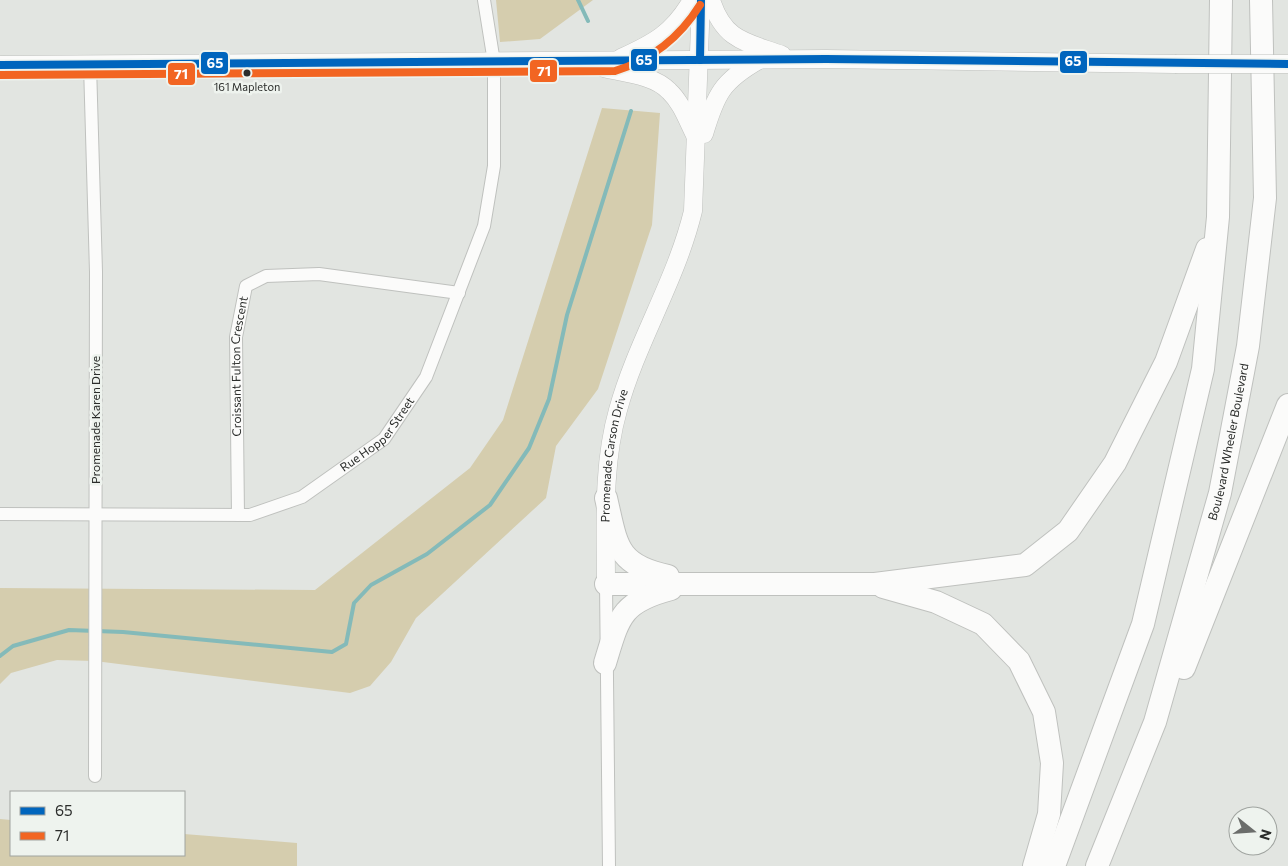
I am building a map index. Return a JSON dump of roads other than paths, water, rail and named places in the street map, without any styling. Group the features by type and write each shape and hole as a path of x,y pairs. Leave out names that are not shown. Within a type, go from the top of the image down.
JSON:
{"highway":[{"path":"1054,866 1143,624 1204,370 1218,217 1221,0"},
{"name":"Boulevard Wheeler Boulevard","path":"1097,866 1156,722 1220,493 1248,346 1265,198 1261,0"},
{"path":"606,584 696,582 875,584 1024,565 1068,532 1115,463 1166,362 1218,217"},
{"path":"1105,866 1288,405"},
{"path":"606,498 615,538 622,554 634,565 650,572 696,582"},
{"path":"605,664 616,626 626,611 650,595 696,582"},
{"path":"875,584 936,602 983,624 1019,661 1044,712 1052,763 1049,814 1034,866"}],"main road":[{"path":"614,61 665,35 674,27 692,0"},
{"name":"Promenade Carson Drive","path":"606,584 606,498 609,456 617,411 630,375 685,245 693,212 701,0"},
{"path":"711,0 716,17 731,34 792,59"},
{"path":"696,160 711,110 720,90 732,78 760,59"},
{"path":"0,65 579,62 760,59 1288,64"},
{"path":"579,62 652,80 668,90 679,104 697,139"}],"street":[{"name":"Rue Hopper Street","path":"0,514 250,515 302,497 384,439 426,378 484,226 494,166 494,62 484,0"},
{"name":"Promenade Karen Drive","path":"90,65 96,272 95,776"},
{"name":"Croissant Fulton Crescent","path":"238,515 236,337 246,286 266,276 319,274 459,292"},
{"name":"Promenade Carson Drive","path":"606,584 605,664 608,866"}],"waterway":[{"path":"578,0 588,21"},
{"path":"0,656 13,646 69,630 123,632 332,652 346,644 354,603 371,585 427,554 490,505 529,448 549,399 567,315 631,111"}],"place":[{"name":"161 Mapleton","path":"247,73"}]}
